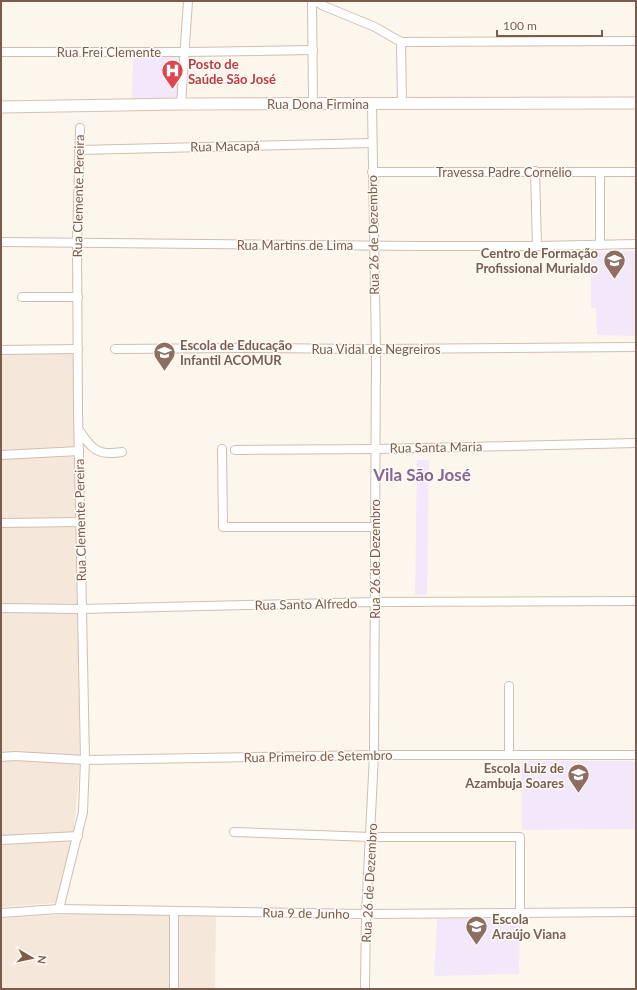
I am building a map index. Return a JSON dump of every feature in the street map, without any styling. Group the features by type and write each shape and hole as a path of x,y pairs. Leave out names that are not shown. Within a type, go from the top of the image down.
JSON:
{"street":[{"path":"181,104 188,1"},
{"path":"313,104 314,1 375,27 401,42 636,41"},
{"path":"401,42 402,104"},
{"name":"Rua Frei Clemente","path":"1,52 313,50"},
{"name":"Rua Dona Firmina","path":"1,107 181,104 372,105 636,103"},
{"name":"Rua 26 de Dezembro","path":"365,989 366,914 374,755 376,349 372,105"},
{"name":"Rua Clemente Pereira","path":"59,909 83,812 85,760 78,429 77,243 80,128"},
{"name":"Rua Macapá","path":"79,150 372,143"},
{"path":"535,171 537,246"},
{"name":"Travessa Padre Cornélio","path":"372,172 636,172"},
{"path":"600,172 600,245"},
{"name":"Rua Martins de Lima","path":"1,242 374,246 537,246 636,244"},
{"path":"22,297 78,297"},
{"name":"Rua Vidal de Negreiros","path":"115,349 636,347"},
{"path":"1,350 78,349"},
{"path":"78,429 87,442 99,452 109,454 122,452"},
{"name":"Rua Santa Maria","path":"235,450 376,449 636,443"},
{"path":"222,450 223,527 375,526"},
{"path":"1,455 79,451"},
{"path":"1,523 81,522"},
{"name":"Rua Santo Alfredo","path":"1,608 81,609 375,602 636,601"},
{"path":"509,686 509,754"},
{"name":"Rua Primeiro de Setembro","path":"1,757 23,756 85,760 374,755 636,754"},
{"path":"234,832 371,837 520,837 520,913"},
{"path":"1,840 78,836"},
{"name":"Rua 9 de Junho","path":"1,913 59,909 366,914 636,912"},
{"path":"174,911 174,989"}],"shaded area":[{"path":"133,57 179,57 179,99 132,100"},
{"name":"Centro de Formação Profissional Murialdo","path":"636,251 636,336 597,335 596,308 591,308 591,252"},
{"path":"1,354 73,354 80,763 74,829 56,903 1,907"},
{"path":"417,460 429,460 427,595 415,595"},
{"name":"Escola Luiz de Azambuja Soares","path":"521,761 636,761 636,829 522,830"},
{"path":"78,914 216,915 215,989 1,989 1,918"},
{"name":"Escola Araújo Viana","path":"437,919 520,919 519,974 434,976"}],"place":[{"name":"Posto de Saúde São José","path":"173,90"},
{"name":"Centro de Formação Profissional Murialdo","path":"614,280"},
{"name":"Escola de Educação Infantil ACOMUR","path":"165,372"},
{"name":"Escola Luiz de Azambuja Soares","path":"579,794"},
{"name":"Escola Araújo Viana","path":"477,946"}],"district":[{"name":"Vila São José","path":"422,474"}]}
